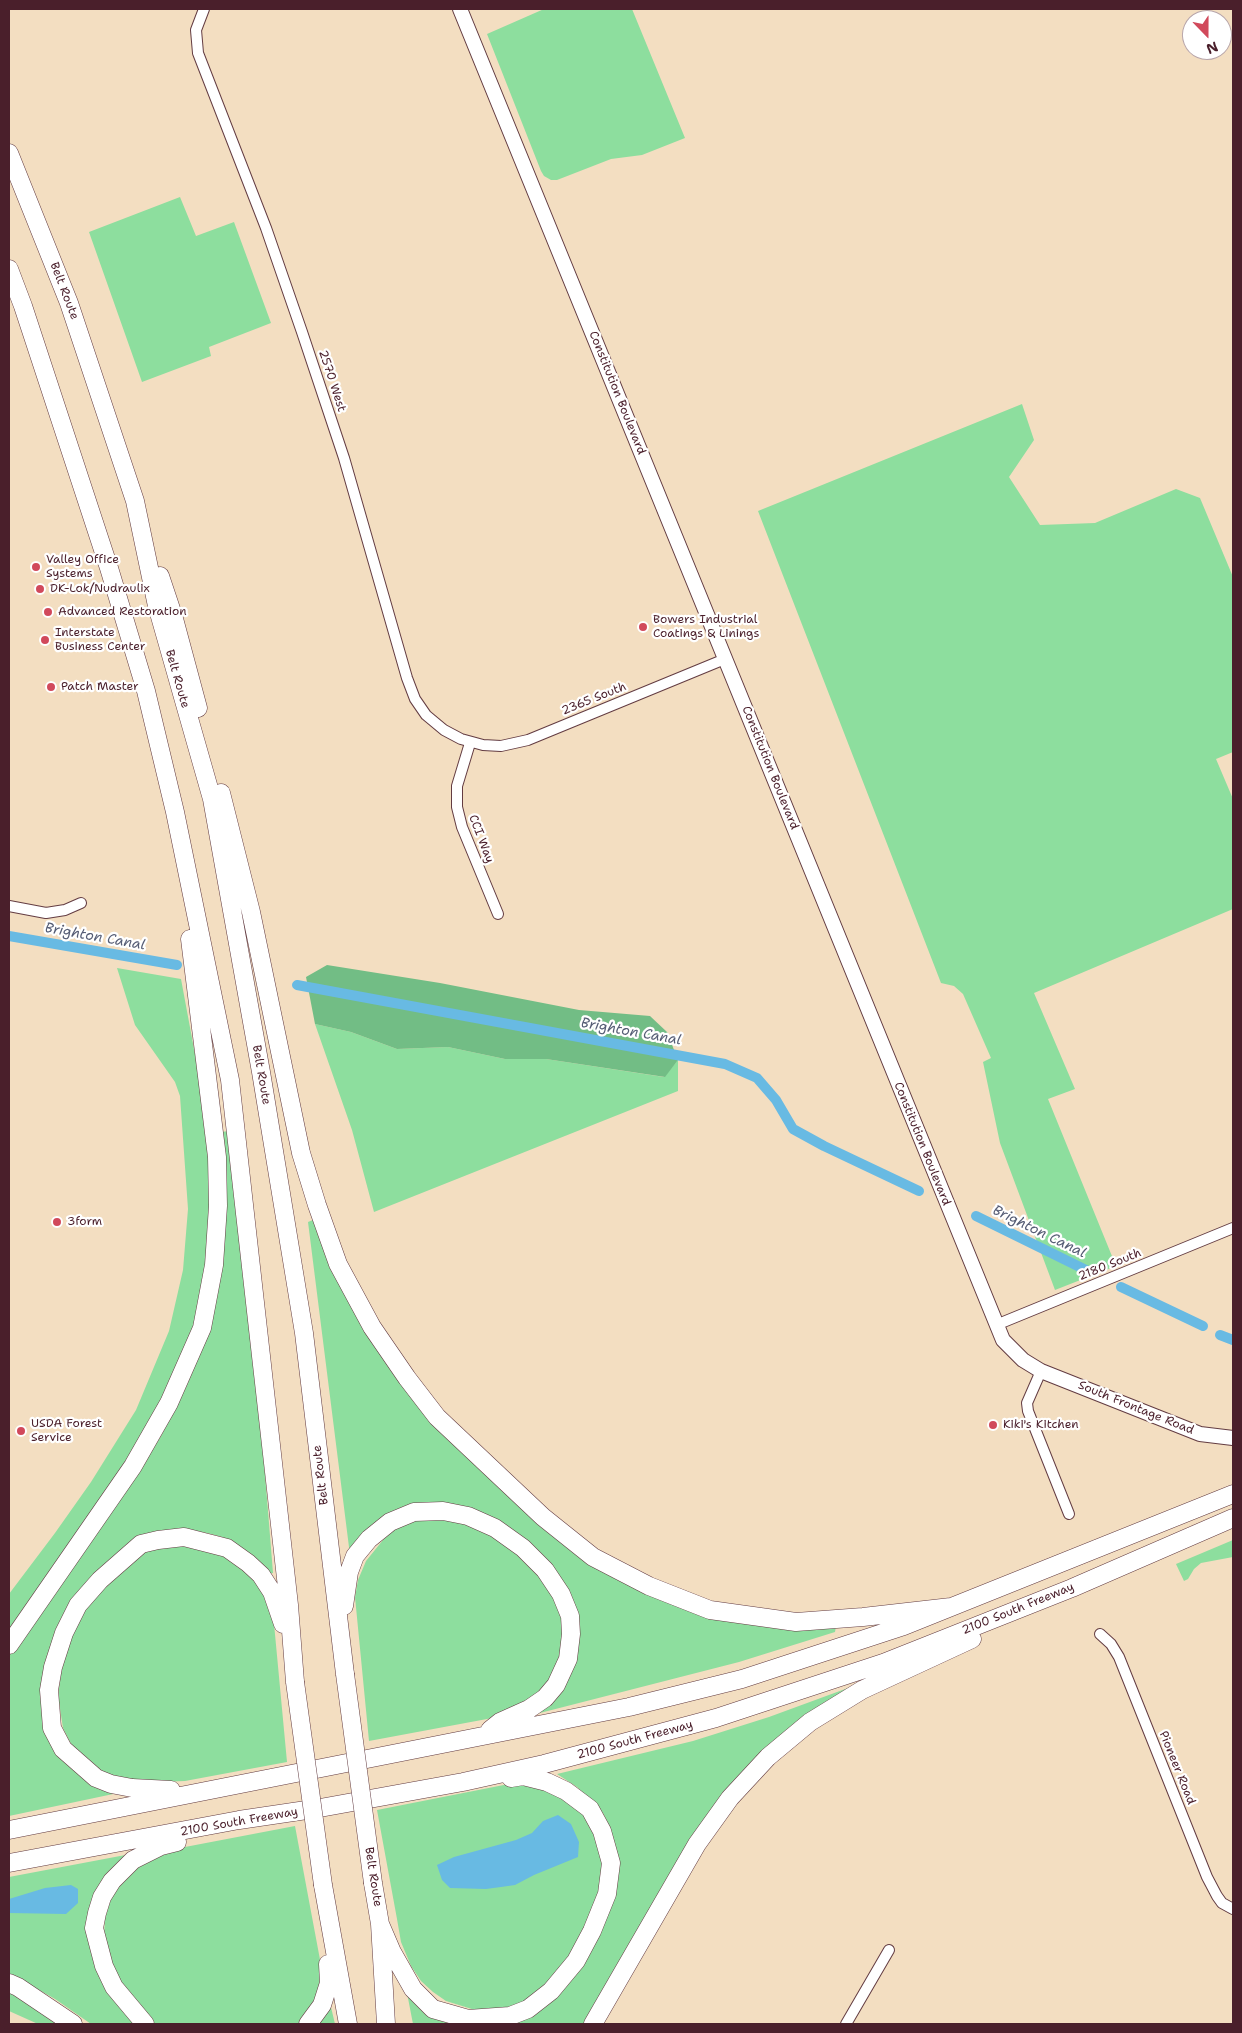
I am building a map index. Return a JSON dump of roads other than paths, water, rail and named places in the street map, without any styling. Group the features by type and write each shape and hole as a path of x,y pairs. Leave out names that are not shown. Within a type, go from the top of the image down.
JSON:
{"highway":[{"name":"Belt Route","path":"9,153 69,303 135,501 157,606 212,799 261,1072 304,1333 345,1674 380,1924 386,2024"},
{"path":"9,269 23,306 109,568 146,691 174,812 230,1080 289,1605 295,1682 323,1885 348,2024"},
{"path":"135,501 173,615 230,826 251,912 301,1152 317,1205 338,1264 372,1327 407,1378 438,1417 543,1517 593,1557 649,1586 710,1610 796,1622 951,1607"},
{"path":"9,1645 133,1466 169,1403 202,1328 214,1264 218,1206 217,1157 174,812"},
{"path":"9,1830 652,1702 742,1679 851,1645 1233,1494"},
{"path":"342,1646 344,1594 355,1556 369,1539 390,1522 414,1512 443,1511 468,1516 495,1528 523,1548 544,1570 561,1594 570,1616 571,1634 568,1659 556,1685 545,1698 529,1710 500,1722 481,1736"},
{"name":"2100 South Freeway","path":"9,1863 239,1820 320,1808 463,1782 544,1764 716,1718 883,1663 1072,1588 1233,1518"},
{"path":"201,1791 132,1788 111,1784 96,1778 63,1749 52,1728 49,1690 53,1667 64,1633 78,1605 100,1580 141,1544 184,1537 227,1548 248,1562 261,1575 272,1592 279,1609 292,1654"},
{"path":"593,2024 697,1844 730,1798 768,1757 810,1722 862,1690 980,1636 1072,1588"},
{"path":"380,1924 403,1974 421,1999 433,2008 468,2019 510,2016 528,2009 551,1990 576,1962 592,1931 607,1894 611,1863 602,1831 590,1810 566,1791 547,1782 523,1776 463,1782"},
{"path":"145,2024 114,1987 98,1948 94,1928 102,1897 119,1872 133,1860 161,1846 320,1808"},
{"path":"308,2024 322,2005 329,1983 326,1903"},
{"path":"9,1983 73,2024"}],"street":[{"name":"2570 West","path":"204,9 196,30 198,53 266,228 322,389 411,689 420,707 434,722 452,736 470,743"},
{"name":"Constitution Boulevard","path":"460,9 996,1325 1003,1340 1011,1350 1041,1371"},
{"name":"2365 South","path":"470,743 495,746 528,740 725,659"},
{"name":"CCI Way","path":"470,743 457,786 457,807 462,827 498,914"},
{"path":"9,906 46,913 65,910 82,903"},
{"name":"2180 South","path":"996,1325 1233,1228"},
{"path":"1041,1371 1027,1403 1028,1411 1069,1514"},
{"name":"South Frontage Road","path":"1041,1371 1193,1431 1213,1437 1233,1438"},
{"name":"Pioneer Road","path":"1100,1634 1111,1644 1119,1657 1207,1877 1222,1903 1233,1909"},
{"path":"846,2024 889,1950"}],"water":[{"path":"558,1815 571,1824 579,1842 578,1857 515,1885 486,1889 450,1888 442,1880 437,1865 454,1857 516,1840 532,1833 543,1821"},
{"path":"71,1885 78,1889 78,1903 66,1914 9,1913 9,1899 45,1888"}],"waterway":[{"name":"Brighton Canal","path":"9,936 177,965"},
{"name":"Brighton Canal","path":"297,985 725,1064 757,1078 776,1100 793,1129 824,1146 919,1191"},
{"name":"Brighton Canal","path":"976,1216 1090,1272"},
{"name":"Brighton Canal","path":"1121,1287 1203,1326"},
{"name":"Brighton Canal","path":"1220,1335 1233,1340"}],"place":[{"name":"Valley Office Systems","path":"36,567"},
{"name":"DK-Lok/Nudraulix","path":"40,589"},
{"name":"Advanced Restoration","path":"48,612"},
{"name":"Bowers Industrial Coatings & Linings","path":"643,627"},
{"name":"Interstate Business Center","path":"45,640"},
{"name":"Patch Master","path":"51,687"},
{"name":"3form","path":"57,1222"},
{"name":"Kiki's Kitchen","path":"993,1425"},
{"name":"USDA Forest Service","path":"21,1431"}]}
